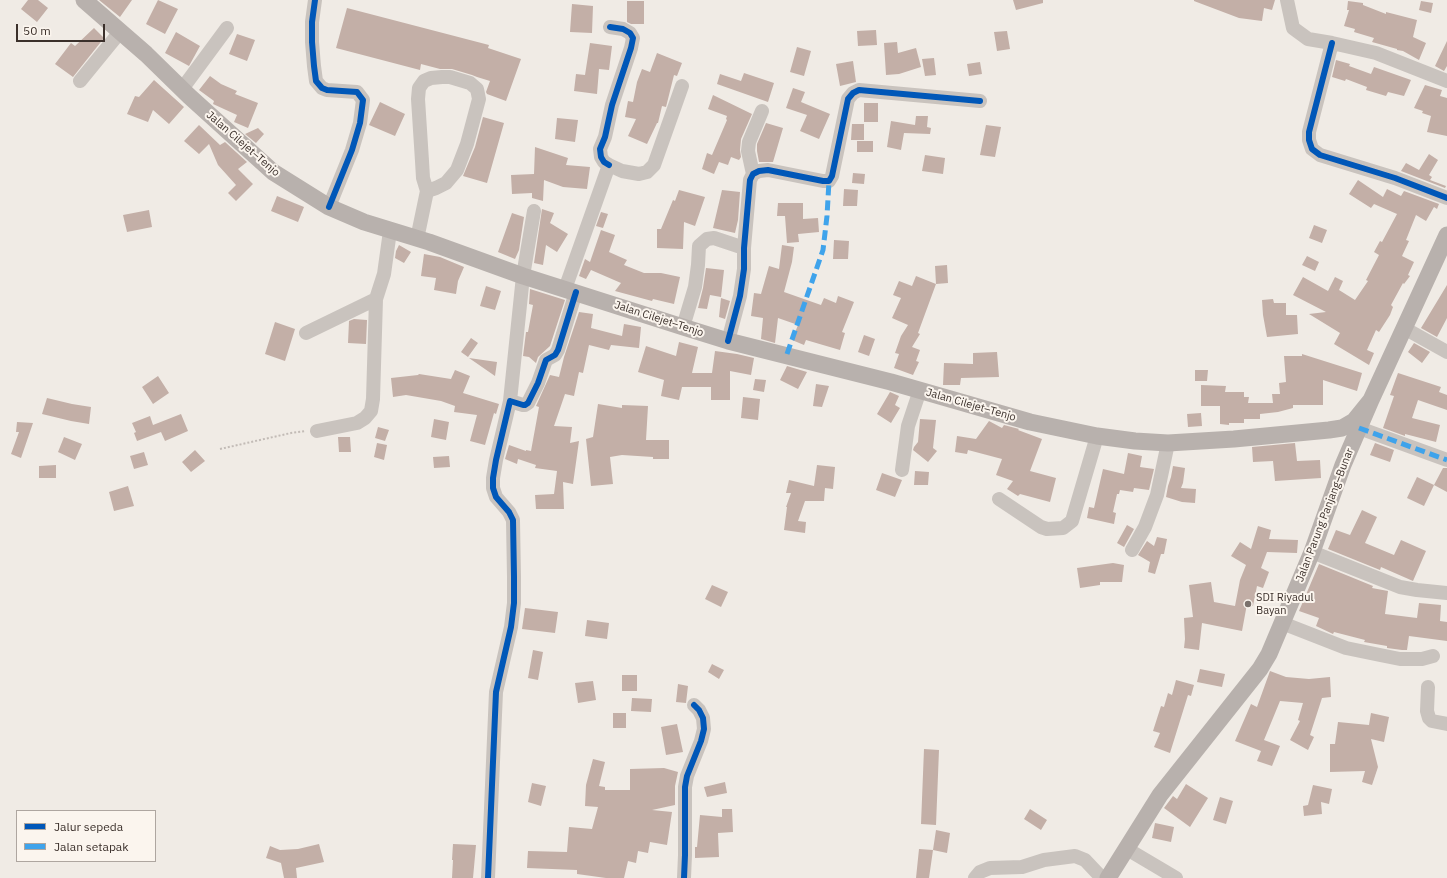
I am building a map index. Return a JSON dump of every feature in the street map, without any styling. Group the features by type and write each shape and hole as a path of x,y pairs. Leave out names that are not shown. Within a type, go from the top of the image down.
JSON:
{"main road":[{"name":"Jalan Cilejet–Tenjo","path":"84,0 274,172 329,207 364,222 523,276 728,341 787,354 1030,422 1097,436 1168,443 1234,439 1342,428 1354,421 1371,400"},
{"name":"Jalan Parung Panjang–Bunar","path":"1108,878 1160,795 1260,669 1277,637 1312,552 1343,465 1447,234"},
{"name":"Jalan Cilejet–Tenjo","path":"1313,432 1335,438 1341,444 1343,465"}],"street":[{"path":"315,0 312,22 312,42 316,81 322,88 327,90 357,92 363,100 360,123 352,150 329,207"},
{"path":"1287,0 1293,28 1308,39 1376,53 1447,81"},
{"path":"610,27 624,29 630,33 632,38 631,48 612,105 605,137 600,149 601,157 604,162 609,166 622,171 639,174 647,172 654,165 682,86"},
{"path":"182,89 227,28"},
{"path":"80,81 120,32"},
{"path":"1332,43 1309,132 1309,140 1312,149 1320,155 1395,178 1447,198"},
{"path":"417,239 427,191 423,178 422,167 418,99 419,88 424,81 431,78 450,78 470,83 477,89 479,99 467,144 457,170 446,183 427,191"},
{"path":"728,341 740,296 744,269 744,248 750,180 753,174 759,171 768,170 829,181 832,176 848,100 853,93 859,90 980,101"},
{"path":"753,174 748,151 749,142 762,111"},
{"path":"510,401 523,405 528,403 538,383 546,360 556,355 571,291 609,166"},
{"path":"488,878 496,692 511,627 514,604 513,520 509,512 496,497 493,488 493,478 510,401 523,276 534,211"},
{"path":"317,431 357,423 365,418 371,411 373,399 376,299 384,274 390,231"},
{"path":"683,327 695,287 699,246 707,238 714,238 744,248"},
{"path":"306,333 376,299"},
{"path":"1404,328 1447,352"},
{"path":"902,470 908,426 920,390"},
{"path":"1359,428 1447,460"},
{"path":"999,499 1041,527 1047,529 1063,528 1072,521 1097,436"},
{"path":"1132,550 1145,527 1157,496 1168,443"},
{"path":"1312,552 1400,587 1447,593"},
{"path":"1282,623 1346,648 1373,654 1400,659 1422,659 1432,656"},
{"path":"1428,687 1427,711 1429,718 1437,723 1447,724"},
{"path":"684,878 685,787 687,776 701,741 704,729 703,718 699,710 694,705"},
{"path":"1127,849 1176,878"},
{"path":"974,878 980,872 990,868 1022,867 1044,860 1075,856 1085,860 1102,878"}],"path":[{"path":"220,449 291,433 317,431"}],"building":[{"path":"28,0 38,0 48,8 37,22 21,9"},
{"path":"99,0 132,0 120,17"},
{"path":"158,0 178,9 165,34 146,24"},
{"path":"1013,0 1043,0 1043,3 1016,10"},
{"path":"1194,0 1275,0 1272,10 1264,8 1262,21 1239,18"},
{"path":"627,1 644,1 644,24 631,24 627,22"},
{"path":"1348,1 1363,3 1363,5 1386,14 1386,12 1417,20 1413,37 1426,43 1419,60 1403,51 1372,42 1374,38 1354,32 1355,29 1344,26 1349,10 1347,10"},
{"path":"1421,1 1433,3 1431,13 1419,10"},
{"path":"572,4 593,6 592,33 570,32"},
{"path":"347,8 489,45 488,48 521,59 506,101 487,94 486,92 490,81 472,75 452,69 440,69 421,64 420,70 336,48"},
{"path":"94,28 104,38 73,77 55,64 71,43 75,46"},
{"path":"876,30 877,45 858,46 857,31"},
{"path":"1007,31 1010,49 997,51 994,32"},
{"path":"176,32 200,46 189,66 165,53"},
{"path":"237,34 255,40 247,61 229,54"},
{"path":"1447,41 1447,66 1444,71 1435,66"},
{"path":"897,42 898,53 916,48 921,67 899,74 886,75 884,43"},
{"path":"590,43 612,46 609,70 599,69 597,94 574,91 576,74 585,75"},
{"path":"797,47 811,51 804,76 790,72"},
{"path":"657,53 682,63 677,76 674,75 666,107 662,106 658,123 647,144 628,136 636,119 625,117 628,101 633,102 637,82 642,69 650,72"},
{"path":"934,58 936,75 925,76 922,59"},
{"path":"1336,60 1350,64 1349,66 1371,74 1374,67 1411,80 1404,96 1388,92 1386,96 1366,90 1367,87 1346,79 1345,81 1332,77"},
{"path":"853,61 856,82 840,86 836,64"},
{"path":"980,62 982,74 969,76 967,64"},
{"path":"744,73 774,83 768,102 717,84 720,74 741,81"},
{"path":"210,76 221,84 237,91 235,94 258,103 248,128 234,122 237,115 213,104 214,101 199,90"},
{"path":"154,80 184,107 169,124 153,110 148,122 127,114 135,96 139,97"},
{"path":"1425,85 1442,90 1440,96 1447,98 1447,136 1427,132 1431,116 1414,108"},
{"path":"793,88 805,92 801,102 830,114 819,139 800,131 807,115 786,108"},
{"path":"713,95 752,114 741,139 741,157 739,160 731,157 728,165 719,162 714,174 702,169 707,153 712,155 727,120 727,116 708,109"},
{"path":"380,102 405,114 395,136 369,125"},
{"path":"864,103 878,103 878,122 864,122"},
{"path":"916,116 928,116 927,127 931,128 930,134 904,133 901,150 887,147 891,121 915,125"},
{"path":"483,117 504,123 487,183 463,176 475,147"},
{"path":"557,118 578,120 575,142 555,139"},
{"path":"766,123 783,128 773,162 759,162 757,144"},
{"path":"852,124 864,124 864,140 851,140"},
{"path":"199,125 220,145 225,142 247,162 238,169 253,184 236,201 228,193 236,185 218,165 209,144 199,154 184,141"},
{"path":"986,125 1001,127 995,157 980,155"},
{"path":"258,128 264,134 256,143 245,134"},
{"path":"857,141 873,141 873,152 857,152"},
{"path":"535,147 568,158 566,165 590,167 587,189 563,187 544,180 543,201 532,198 532,193 512,194 511,175 534,174"},
{"path":"1429,154 1438,160 1429,175 1432,177 1430,180 1446,186 1445,188 1401,171 1406,163 1419,170"},
{"path":"925,155 945,158 943,174 922,171"},
{"path":"853,173 865,174 864,184 852,183"},
{"path":"1358,180 1383,197 1387,189 1401,196 1404,191 1439,204 1437,209 1434,207 1426,221 1416,215 1406,240 1409,241 1402,256 1414,262 1408,275 1410,276 1404,284 1403,283 1391,305 1393,307 1390,315 1379,332 1376,330 1367,350 1374,353 1369,365 1334,344 1340,333 1309,314 1326,312 1293,295 1303,277 1328,291 1335,277 1343,281 1339,290 1355,300 1368,281 1366,280 1379,255 1374,252 1380,241 1382,242 1397,214 1374,204 1371,208 1349,194"},
{"path":"844,189 858,190 857,206 843,206"},
{"path":"679,190 705,197 695,226 684,222 683,249 657,248 657,229 661,229 673,200 675,201"},
{"path":"722,190 740,192 738,220 735,233 713,228"},
{"path":"277,196 304,207 298,222 271,211"},
{"path":"778,203 803,203 803,219 818,218 819,232 798,234 799,242 787,243 785,216 777,216"},
{"path":"542,209 554,213 550,223 568,234 557,252 546,245 543,265 534,263"},
{"path":"149,210 152,227 127,232 123,215"},
{"path":"601,212 608,214 603,228 596,226"},
{"path":"512,213 524,217 519,250 515,259 498,252"},
{"path":"1314,225 1327,230 1322,243 1309,238"},
{"path":"601,230 615,235 609,252 627,260 624,265 644,273 661,273 680,277 674,304 653,299 652,301 615,291 621,283 591,270 586,279 579,276 585,259 590,262"},
{"path":"834,240 849,241 848,259 833,259"},
{"path":"399,245 411,252 404,263 395,258"},
{"path":"782,245 794,247 792,262 784,292 821,305 824,298 836,303 838,296 854,302 842,332 845,333 840,350 806,340 804,345 792,340 798,325 778,318 775,343 761,339 763,318 751,316 754,293 761,294 769,266 779,269"},
{"path":"424,254 440,257 464,267 458,281 456,294 434,290 436,278 421,276"},
{"path":"1307,256 1319,262 1315,271 1302,265"},
{"path":"947,265 948,283 936,284 935,266"},
{"path":"706,268 724,270 721,297 710,295 707,309 698,308"},
{"path":"916,276 936,284 918,333 920,334 912,347 920,350 916,361 919,362 913,375 894,368 899,354 895,353 901,336 908,325 892,318 901,298 893,295 899,281 912,286"},
{"path":"1447,285 1447,318 1437,337 1421,328"},
{"path":"486,286 501,291 495,310 480,306"},
{"path":"530,289 565,300 550,346 538,357 536,363 529,357 523,356 526,332 528,332 533,305 529,304"},
{"path":"721,298 730,301 725,319 719,317"},
{"path":"1273,299 1274,303 1286,303 1286,315 1297,315 1298,334 1267,337 1262,300"},
{"path":"579,312 593,314 591,328 622,336 624,324 641,327 639,348 611,345 609,350 589,345 583,373 579,372 574,396 565,394 554,426 572,427 570,443 579,441 573,484 563,482 564,509 536,509 535,495 554,494 557,471 535,468 536,465 518,459 517,464 505,459 509,445 526,451 531,451 539,407 536,406 550,375 559,377"},
{"path":"354,319 367,320 366,344 348,343 349,321"},
{"path":"275,322 295,329 285,361 265,354"},
{"path":"864,335 875,339 869,356 858,352"},
{"path":"471,338 478,343 468,357 461,352"},
{"path":"679,342 698,347 692,373 712,373 715,351 754,358 751,375 730,371 730,400 711,400 711,387 682,387 679,400 661,396 664,380 638,372 646,346 676,356"},
{"path":"1414,343 1430,352 1422,363 1408,352"},
{"path":"997,352 999,377 961,378 960,385 943,385 944,363 973,364 973,353"},
{"path":"1302,354 1362,373 1357,391 1323,380 1323,405 1293,405 1293,408 1278,412 1260,414 1260,419 1244,419 1244,423 1229,423 1229,425 1220,424 1220,406 1201,406 1201,385 1226,386 1225,392 1244,392 1244,397 1249,397 1248,403 1273,403 1272,394 1280,394 1279,383 1286,382 1284,356 1302,356"},
{"path":"469,358 497,362 495,376"},
{"path":"787,366 807,372 798,389 780,380"},
{"path":"455,370 470,376 463,393 499,404 496,414 494,413 485,445 470,441 477,415 454,412 455,406 441,401 406,395 393,397 391,378 419,374 451,379"},
{"path":"1195,370 1208,370 1207,381 1195,381"},
{"path":"1398,373 1441,387 1439,392 1447,395 1447,410 1418,400 1412,418 1440,425 1436,442 1405,434 1405,436 1383,428 1394,396 1390,395"},
{"path":"158,376 169,393 153,404 142,387"},
{"path":"755,379 766,380 764,392 753,390"},
{"path":"816,384 829,386 822,407 813,406"},
{"path":"890,392 899,396 895,405 900,408 891,423 877,414"},
{"path":"743,397 760,399 758,420 741,418"},
{"path":"47,398 91,407 89,424 42,414"},
{"path":"598,404 622,408 622,405 648,406 646,440 669,440 669,459 653,459 653,457 622,455 610,457 613,484 591,486 586,439 593,437"},
{"path":"1201,413 1202,426 1188,427 1187,414"},
{"path":"181,414 188,431 165,441 161,432 137,441 134,433 136,432 132,423 150,416 153,425"},
{"path":"434,419 449,422 446,440 431,437"},
{"path":"920,419 936,420 933,448 937,451 928,462 913,450 918,442"},
{"path":"989,421 1002,428 1004,425 1019,429 1018,430 1042,439 1030,471 1056,478 1050,502 1020,494 1018,496 1007,489 1013,481 996,475 1002,459 968,450 967,454 955,452 957,436 976,439"},
{"path":"17,422 33,423 21,458 11,454 19,432 16,432"},
{"path":"378,427 389,430 385,441 375,438"},
{"path":"64,437 82,444 75,460 58,452"},
{"path":"338,437 350,437 351,452 339,452"},
{"path":"377,443 387,445 384,460 374,457"},
{"path":"1295,443 1297,461 1320,460 1321,478 1275,481 1273,461 1253,462 1252,447"},
{"path":"1375,443 1394,450 1390,462 1370,455"},
{"path":"195,450 205,461 191,472 182,462"},
{"path":"144,452 148,465 134,469 130,456"},
{"path":"1128,453 1142,456 1140,467 1154,469 1149,490 1134,488 1133,492 1120,490 1119,494 1117,494 1113,512 1116,513 1114,524 1087,518 1089,507 1094,508 1103,469 1124,474"},
{"path":"449,456 450,467 434,468 433,457"},
{"path":"56,465 56,478 39,478 39,466"},
{"path":"817,465 835,467 833,489 825,488 824,501 805,501 798,521 806,522 805,533 784,530 786,507 791,493 786,493 789,480 814,486"},
{"path":"1173,466 1185,468 1181,488 1196,489 1195,503 1182,502 1166,497"},
{"path":"1443,468 1447,468 1447,492 1434,485"},
{"path":"915,471 929,472 928,485 914,485"},
{"path":"882,473 902,480 895,497 876,490"},
{"path":"1417,477 1434,485 1424,506 1407,498"},
{"path":"128,486 134,506 114,511 109,492"},
{"path":"1362,510 1377,517 1365,543 1394,555 1401,540 1426,551 1413,581 1381,567 1380,570 1328,549 1336,530 1350,535"},
{"path":"1127,525 1134,529 1124,547 1117,543"},
{"path":"1258,526 1271,530 1269,539 1298,540 1297,553 1267,552 1261,568 1269,572 1263,588 1257,586 1253,606 1247,604 1242,631 1202,623 1199,650 1184,648 1184,618 1193,617 1189,585 1211,582 1214,602 1235,606 1240,580 1246,565 1231,556 1240,542 1251,549"},
{"path":"1157,537 1167,539 1164,554 1161,554 1155,574 1148,572 1150,562 1138,555 1147,541 1154,546"},
{"path":"1113,563 1124,565 1122,582 1100,582 1100,585 1080,588 1077,568"},
{"path":"1319,564 1373,586 1372,588 1388,591 1385,614 1417,618 1419,603 1441,605 1440,621 1447,622 1447,641 1409,636 1407,650 1402,650 1364,642 1365,640 1334,632 1333,634 1316,626 1319,618 1299,611"},
{"path":"712,585 728,592 721,607 705,599"},
{"path":"525,608 558,612 555,633 522,629"},
{"path":"587,620 609,623 607,639 585,636"},
{"path":"533,650 543,652 538,680 528,678"},
{"path":"712,664 724,670 719,679 708,672"},
{"path":"1200,669 1225,674 1222,687 1197,682"},
{"path":"1270,671 1286,677 1309,679 1330,677 1331,697 1322,698 1310,735 1314,737 1308,750 1290,740 1300,721 1298,720 1303,703 1280,701 1264,740 1280,746 1272,766 1257,761 1261,751 1235,741 1251,704 1257,707"},
{"path":"622,675 637,675 637,691 622,691"},
{"path":"1176,680 1194,685 1191,696 1188,695 1170,753 1154,747 1160,733 1153,731 1161,706 1164,707 1168,693 1172,695"},
{"path":"593,681 596,700 578,703 575,683"},
{"path":"678,684 688,686 686,703 676,702"},
{"path":"632,698 652,699 651,712 631,711"},
{"path":"613,713 626,713 626,728 613,728"},
{"path":"1371,713 1389,717 1384,742 1371,739 1378,767 1372,785 1362,782 1365,771 1330,772 1330,744 1335,744 1338,722 1369,725"},
{"path":"677,724 683,752 666,755 661,727"},
{"path":"924,749 939,750 936,825 921,824"},
{"path":"593,759 605,762 599,786 605,787 605,790 630,790 630,769 664,768 678,772 675,786 675,805 652,810 672,812 667,845 650,842 648,853 638,851 636,863 628,861 624,878 606,878 577,874 577,870 527,868 528,851 567,852 569,827 592,829 598,807 585,806 586,785"},
{"path":"725,782 727,793 707,797 704,787"},
{"path":"532,783 546,786 541,806 528,802"},
{"path":"1186,784 1208,798 1190,827 1164,808 1173,796 1177,799"},
{"path":"1313,785 1332,789 1329,804 1321,802 1322,814 1304,816 1303,806 1308,805"},
{"path":"1220,797 1233,801 1226,824 1213,820"},
{"path":"722,809 732,809 733,832 718,833 719,857 695,858 695,847 697,847 700,815 722,817"},
{"path":"1030,809 1047,820 1041,830 1024,819"},
{"path":"1155,823 1174,827 1171,842 1152,838"},
{"path":"936,830 950,833 947,853 933,850"},
{"path":"319,844 324,862 296,868 297,878 284,878 281,863 266,858 270,846 280,850 298,849"},
{"path":"453,844 476,845 473,878 452,878"},
{"path":"919,849 933,850 929,878 916,878"}],"marked path":[{"path":"787,354 823,250 829,181"},
{"path":"1359,428 1447,460"}],"cycle path":[{"path":"315,0 312,22 312,42 316,81 322,88 327,90 357,92 363,100 360,123 352,150 329,207"},
{"path":"609,165 604,162 601,157 600,149 605,137 612,105 633,38 630,33 623,29 610,27"},
{"path":"1332,43 1309,132 1309,140 1312,149 1320,155 1395,178 1447,198"},
{"path":"728,341 740,296 744,269 744,248 750,180 753,174 759,171 768,170 829,181 832,176 848,99 853,93 859,90 980,101"},
{"path":"488,878 496,692 511,627 514,603 513,520 509,512 496,497 493,488 493,478 510,401 523,405 528,403 538,383 546,360 555,355 558,350 576,292"},
{"path":"684,878 685,787 687,776 701,741 704,729 703,718 699,710 694,705"}],"place":[{"name":"SDI Riyadul Bayan","path":"1248,604"}]}
